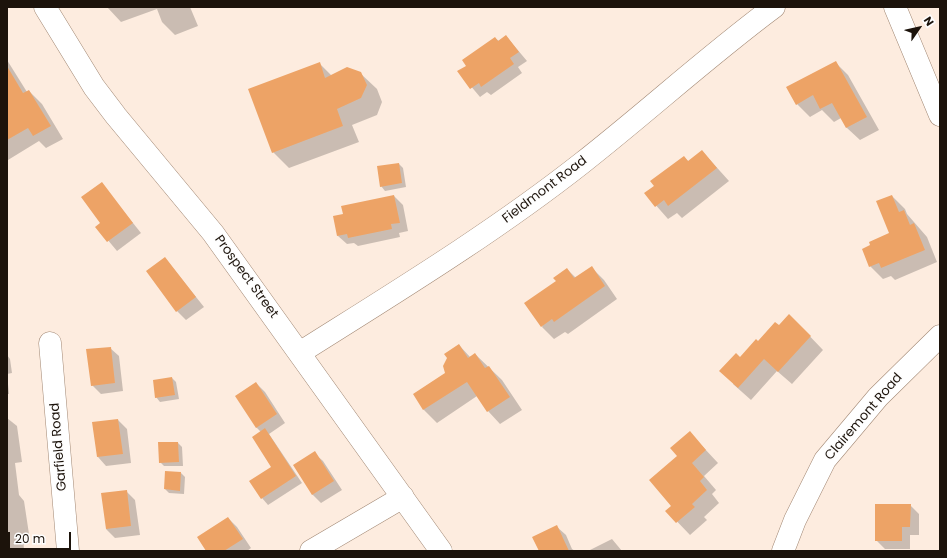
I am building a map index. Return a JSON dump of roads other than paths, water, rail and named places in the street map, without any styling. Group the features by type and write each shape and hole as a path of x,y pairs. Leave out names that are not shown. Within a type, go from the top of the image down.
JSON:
{"street":[{"name":"Prospect Street","path":"46,7 86,74 112,110 209,227 301,352 441,551"},
{"name":"Fieldmont Road","path":"301,352 499,224 582,163 703,63 774,7"},
{"path":"895,7 940,115"},
{"name":"Clairemont Road","path":"783,551 795,520 825,460 878,398 940,336"},
{"name":"Garfield Road","path":"50,343 68,551"},
{"path":"311,551 403,497"}]}
